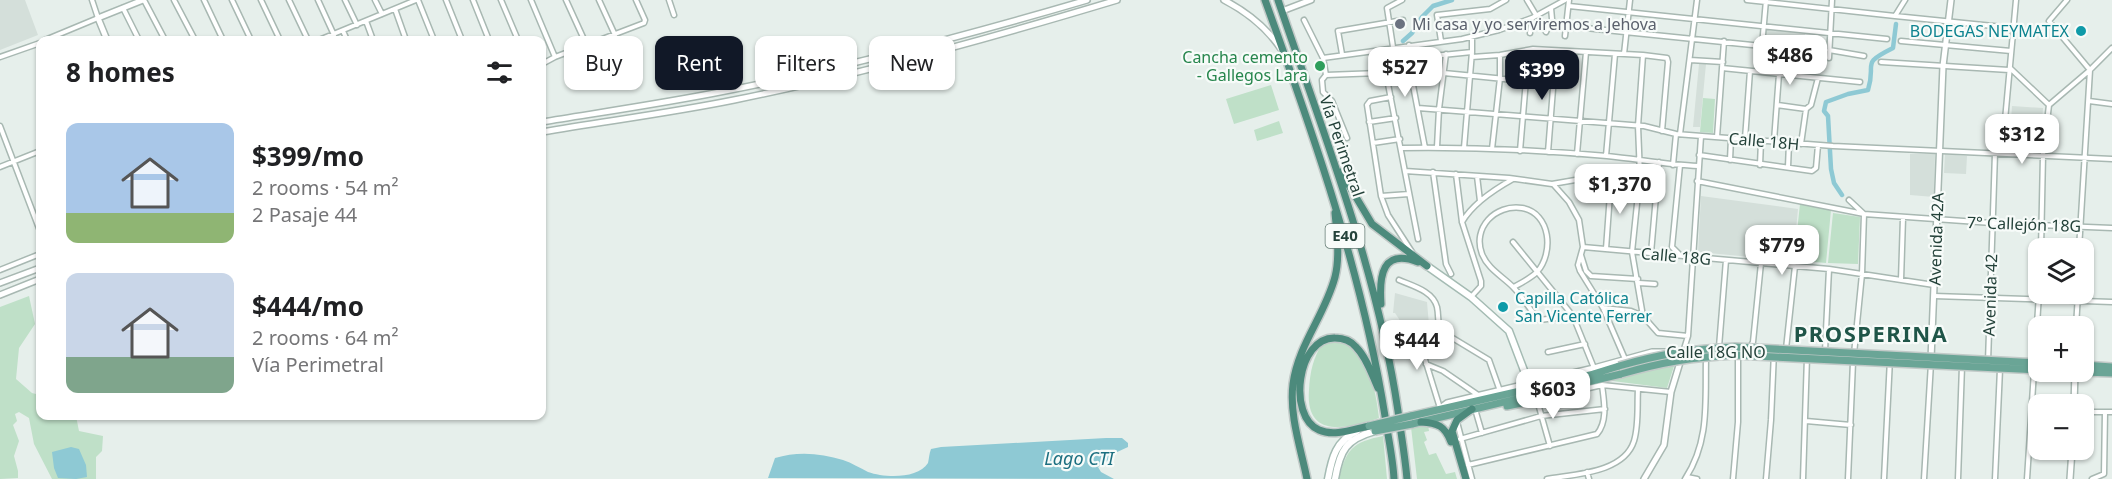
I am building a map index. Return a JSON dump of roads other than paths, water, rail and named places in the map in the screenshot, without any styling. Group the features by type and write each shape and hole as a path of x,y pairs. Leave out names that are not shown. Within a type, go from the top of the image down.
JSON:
{"highway":[{"name":"Vía Perimetral","path":"1265,0 1333,196 1368,327 1393,457 1393,479"},
{"name":"Vía Perimetral","path":"1278,0 1363,251 1391,367 1408,479"},
{"path":"1333,158 1372,224 1427,266"},
{"path":"1307,479 1293,408 1292,386 1298,360 1328,296 1336,272 1338,250 1333,196"},
{"path":"1382,325 1380,290 1384,268 1397,258 1411,259 1427,266"},
{"path":"1372,429 1332,433 1318,430 1311,424 1303,410 1301,396 1303,370 1310,352 1318,343 1328,339 1350,342 1362,355 1382,396"},
{"path":"1466,479 1453,437 1453,427 1456,420 1475,409"},
{"path":"1421,422 1437,424 1446,431 1461,479"}],"main road":[{"path":"1427,266 1472,297 1509,330 1530,386"},
{"path":"1412,420 1421,422 1475,409 1620,370 1660,354 1694,349 1735,347 2028,366"},
{"path":"2094,369 2111,368"},
{"path":"1328,479 1333,455 1340,443 1351,434 1412,420 1439,409 1530,386 1620,370"},
{"path":"1475,409 1483,410 1537,400"},
{"path":"1335,479 1339,458 1347,446 1372,429"}],"street":[{"path":"92,0 105,36"},
{"path":"55,36 133,2 144,0 163,36"},
{"path":"174,0 193,36"},
{"path":"204,0 221,36"},
{"path":"232,0 248,36"},
{"path":"261,0 278,36"},
{"path":"289,0 306,36"},
{"path":"318,0 334,35"},
{"path":"345,0 357,25"},
{"path":"375,0 382,14"},
{"path":"331,36 395,9 404,2 417,0 432,36"},
{"path":"446,0 460,36"},
{"path":"473,0 487,36"},
{"path":"501,0 516,36"},
{"path":"531,0 555,57"},
{"path":"566,0 582,36"},
{"path":"599,0 615,35 645,22 636,0"},
{"path":"669,0 674,15"},
{"path":"546,121 714,93 876,58 1087,0"},
{"path":"546,131 716,103 879,67 993,37 1117,0"},
{"path":"1224,0 1253,19 1274,38 1288,63"},
{"path":"1282,11 1311,0"},
{"path":"1393,47 1387,8 1402,0"},
{"path":"1441,40 1437,15 1490,9 1506,0"},
{"path":"1527,0 1534,16 1530,33"},
{"path":"1323,58 1472,37 1499,30 1567,0 1569,6 1565,36"},
{"path":"1624,54 1630,0"},
{"path":"1673,165 1697,0"},
{"path":"1747,0 2013,28"},
{"path":"1829,57 1832,0"},
{"path":"1895,16 1905,0"},
{"name":"Avenida 42A","path":"1924,479 1944,46 1951,0"},
{"path":"2002,153 2016,0"},
{"path":"2067,0 2050,18 2049,23 2090,70 2080,238"},
{"path":"1566,26 1762,46 1766,1"},
{"path":"1569,6 1887,39"},
{"path":"123,8 137,36"},
{"path":"1546,32 1552,19 1551,8"},
{"path":"395,9 405,36"},
{"path":"1031,17 1033,25"},
{"path":"1304,20 1323,58 1326,75 1322,80 1323,92 1332,101 1347,138"},
{"path":"1342,54 1338,31 1403,20"},
{"path":"366,21 372,36"},
{"path":"343,31 345,36"},
{"path":"1464,148 1472,37"},
{"path":"1717,137 1724,41"},
{"path":"1901,41 2010,51"},
{"path":"0,57 36,45"},
{"path":"1409,45 1425,147"},
{"path":"2041,238 2043,155 2049,105 2112,48"},
{"path":"1393,60 1446,54 1500,56 1533,50 1667,58 1662,131"},
{"path":"1829,50 1864,56"},
{"path":"1548,152 1557,51"},
{"path":"1577,154 1586,52"},
{"path":"546,62 564,54"},
{"path":"1437,147 1446,54"},
{"path":"1606,156 1615,54"},
{"path":"1643,55 1638,126 1639,186 1632,252 1644,316"},
{"path":"1492,149 1494,114 1500,78 1500,56"},
{"path":"1690,60 1723,62"},
{"path":"1881,62 2009,69 2049,105"},
{"path":"1722,68 1860,82"},
{"path":"1745,139 1750,71"},
{"path":"1326,75 1379,73"},
{"path":"1774,141 1779,74"},
{"path":"1422,78 1470,75 1555,84"},
{"path":"1801,144 1806,109 1810,105 1818,78"},
{"path":"1520,151 1526,80"},
{"path":"1388,84 1418,239"},
{"path":"1391,97 1367,103 1369,122 1381,196 1393,224 1416,257"},
{"path":"2089,101 2112,104"},
{"path":"1776,105 1806,109"},
{"name":"Calle 18H","path":"1418,108 1609,123 1678,134 1801,144 2112,159"},
{"path":"1369,122 1396,118"},
{"path":"0,126 36,220"},
{"path":"1644,479 1664,445 1671,392 1688,336 1701,136"},
{"path":"1730,160 1731,138"},
{"path":"1373,143 1400,139"},
{"path":"1760,165 1761,141"},
{"path":"1788,167 1789,143"},
{"path":"1699,155 1760,165 1815,170 1818,145"},
{"path":"1402,148 1437,147 1548,152 1698,166"},
{"path":"0,167 36,153"},
{"name":"Avenida 42","path":"1988,364 1995,153"},
{"path":"1652,253 1659,162"},
{"path":"1679,255 1672,247 1680,165"},
{"path":"1405,171 1514,178 1552,184 1581,179 1611,180 1639,186"},
{"path":"1433,172 1446,264 1451,274"},
{"path":"1456,174 1462,222 1481,281 1481,286 1472,297"},
{"path":"1477,175 1480,202"},
{"path":"1462,222 1480,202 1498,187 1514,178"},
{"path":"1606,249 1611,180"},
{"path":"1697,181 1864,214"},
{"path":"1552,184 1569,202 1579,220 1583,247 1578,265 1603,308 1625,359"},
{"path":"1381,196 1409,194"},
{"path":"1848,479 1853,356 1862,274 1864,214 1849,200"},
{"path":"1514,287 1537,272 1548,244 1546,228 1530,211 1522,208 1513,208 1495,214 1484,224 1480,229 1481,253 1490,268 1514,287 1539,320 1573,316"},
{"name":"7° Callejón 18G","path":"1864,214 1937,220 2112,228"},
{"path":"1901,280 1903,218"},
{"path":"1513,242 1573,316 1594,368"},
{"name":"Calle 18G","path":"1583,247 1829,269 1934,285"},
{"path":"1581,254 1584,267 1591,276 1655,284"},
{"path":"0,270 36,256"},
{"path":"1719,351 1726,260"},
{"path":"1748,351 1753,342 1761,263"},
{"path":"1785,352 1795,266"},
{"path":"1824,355 1829,269"},
{"path":"0,284 36,270"},
{"path":"1399,280 1428,293 1434,300 1441,331 1489,360 1500,391"},
{"path":"0,295 36,281"},
{"path":"1934,296 1990,299 2028,297"},
{"path":"2094,301 2112,302"},
{"path":"1603,308 1631,311 1644,316 1658,333 1688,336"},
{"path":"1415,327 1439,409"},
{"path":"1753,342 1756,351"},
{"path":"1548,352 1585,344"},
{"path":"1697,479 1686,478 1700,452 1703,438 1706,351"},
{"path":"1733,479 1738,422 1738,351"},
{"name":"Calle 18G NO","path":"1439,409 1447,403 1530,386 1652,352 1785,352 2028,366"},
{"path":"1766,479 1774,352"},
{"path":"1803,479 1807,354"},
{"path":"1884,479 1890,358"},
{"path":"1958,479 1962,362"},
{"path":"1426,363 1443,371 1479,395"},
{"path":"1995,479 2001,365"},
{"path":"2027,479 2037,382"},
{"path":"1550,446 1537,400 1602,385 1671,392"},
{"path":"1468,465 1597,434 1601,430 1605,409 1602,385"},
{"path":"1547,479 1587,472 1618,461 1628,452 1636,430 1638,388"},
{"path":"1475,409 1482,433"},
{"path":"1460,439 1540,416 1605,409"},
{"path":"2094,412 2112,412"},
{"path":"2092,479 2104,474 2104,412"},
{"path":"1456,420 1472,479"},
{"path":"1806,422 1851,425"},
{"path":"2070,479 2071,460"},
{"path":"1587,472 1589,479"}],"water":[{"name":"Lago CTI","path":"1122,438 1128,443 1128,447 1115,453 1113,457 1098,467 1101,472 1114,479 768,478 775,458 792,454 826,456 846,461 875,474 901,476 923,468 928,463 931,449 941,447"},
{"path":"71,447 79,449 86,465 87,477 58,478 52,452"}],"waterway":[{"path":"1403,41 1433,6 1452,0"},
{"path":"1842,195 1834,183 1831,169 1828,116 1824,111 1826,102 1868,90 1871,65 1876,58 1893,48 1896,24"}],"place":[{"name":"Mi casa y yo serviremos a Jehova","path":"1400,24"},
{"name":"BODEGAS NEYMATEX","path":"2081,31"},
{"name":"Cancha cemento - Gallegos Lara","path":"1320,66"},
{"name":"Capilla Católica San Vicente Ferrer","path":"1503,307"}],"district":[{"name":"PROSPERINA","path":"1871,334"}]}
